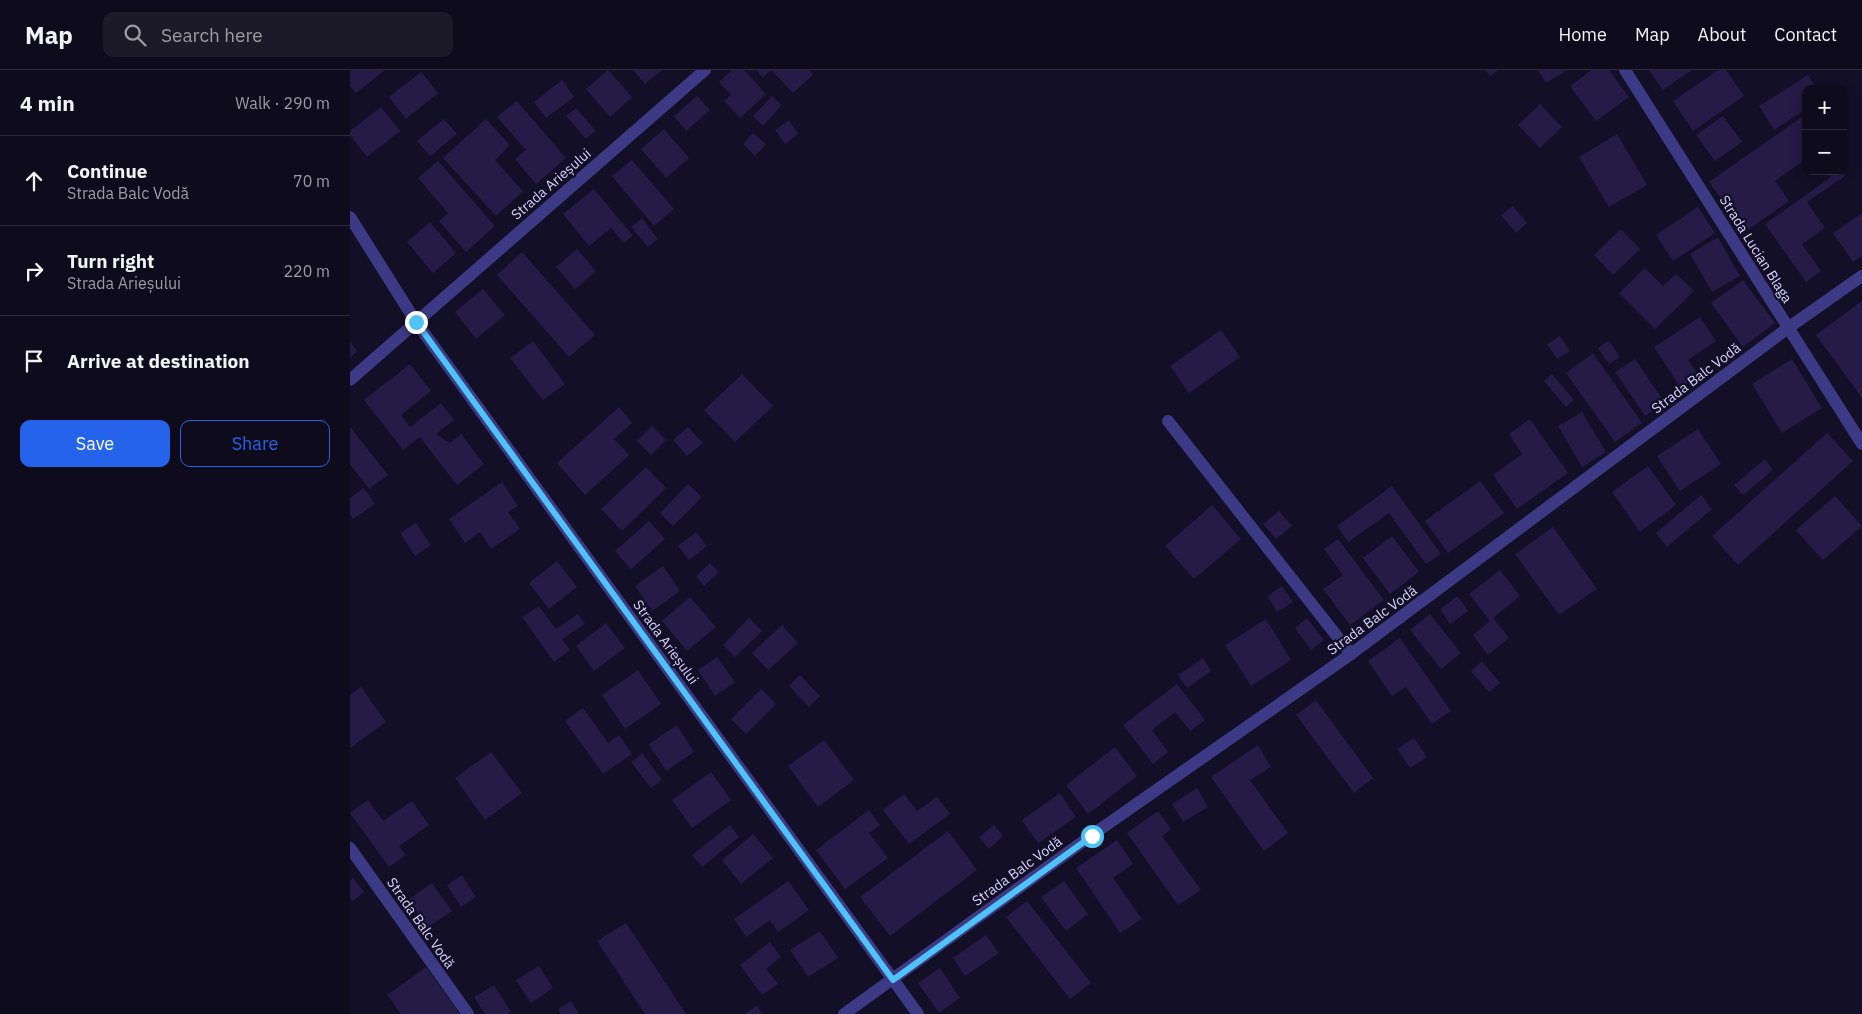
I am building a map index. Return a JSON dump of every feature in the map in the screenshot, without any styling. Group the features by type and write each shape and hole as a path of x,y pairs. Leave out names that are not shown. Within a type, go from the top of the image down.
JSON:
{"street":[{"name":"Strada Arieșului","path":"350,380 705,70"},
{"name":"Strada Lucian Blaga","path":"1625,70 1862,444"},
{"name":"Strada Arieșului","path":"350,217 416,322 893,980"},
{"name":"Strada Balc Vodă","path":"844,1014 1100,830 1351,654 1788,328 1862,276"},
{"path":"1168,420 1351,654"},
{"name":"Strada Balc Vodă","path":"350,848 468,1014"},
{"path":"893,980 918,1014"}],"building":[{"path":"350,70 385,70 356,93 350,86"},
{"path":"608,70 632,97 610,117 586,89"},
{"path":"633,70 662,70 645,84"},
{"path":"732,70 744,70 766,94 740,118 724,101 731,95 719,82"},
{"path":"756,70 771,70 763,78"},
{"path":"771,70 809,70 813,75 793,93"},
{"path":"1485,70 1498,70 1490,76"},
{"path":"1538,70 1567,70 1546,83"},
{"path":"1592,70 1609,70 1629,97 1596,121 1570,86"},
{"path":"1649,70 1692,70 1663,90"},
{"path":"1718,70 1726,70 1744,96 1693,131 1673,101"},
{"path":"421,72 438,93 406,119 389,97"},
{"path":"1808,75 1814,85 1802,85 1802,112 1774,130 1759,106"},
{"path":"562,80 574,97 546,118 534,102"},
{"path":"697,96 710,110 686,131 674,116"},
{"path":"772,96 782,105 763,126 753,116"},
{"path":"517,101 566,158 536,184 515,159 526,150 497,117"},
{"path":"1540,104 1562,127 1540,148 1518,125"},
{"path":"381,107 400,131 367,157 350,135 350,131"},
{"path":"576,108 596,131 586,139 566,116"},
{"path":"1723,116 1742,142 1715,161 1696,135"},
{"path":"1802,117 1802,162 1775,181 1789,201 1745,232 1709,182"},
{"path":"444,119 457,134 430,156 417,141"},
{"path":"486,119 510,145 495,160 523,191 496,216 443,158"},
{"path":"789,120 798,134 785,144 775,130"},
{"path":"664,129 689,158 666,178 641,149"},
{"path":"753,133 766,144 755,156 743,144"},
{"path":"1617,134 1647,185 1609,207 1579,157"},
{"path":"632,160 674,209 654,226 612,176"},
{"path":"438,161 495,226 466,252 439,221 448,213 418,178"},
{"path":"1830,175 1845,176 1807,202 1825,228 1802,244 1821,271 1806,282 1765,224 1831,177"},
{"path":"594,189 633,236 624,243 611,228 589,246 563,214"},
{"path":"1513,206 1527,223 1516,233 1501,215"},
{"path":"1698,207 1715,233 1673,261 1656,235"},
{"path":"1862,213 1862,256 1853,262 1833,233"},
{"path":"642,218 658,239 648,247 631,227"},
{"path":"430,222 456,253 433,273 407,242"},
{"path":"1621,229 1640,249 1613,275 1594,255"},
{"path":"1718,237 1740,276 1712,292 1690,254"},
{"path":"577,249 596,271 575,289 556,267"},
{"path":"522,252 595,335 569,357 497,275"},
{"path":"1645,268 1663,286 1676,274 1694,291 1655,329 1619,293"},
{"path":"1743,280 1775,323 1743,347 1711,303"},
{"path":"483,289 505,315 476,339 455,312"},
{"path":"1862,301 1862,398 1816,335"},
{"path":"1700,317 1716,341 1688,360 1699,376 1681,388 1654,347"},
{"path":"1221,330 1240,357 1189,393 1170,366"},
{"path":"1560,336 1570,351 1557,359 1547,344"},
{"path":"533,341 565,384 543,400 510,358"},
{"path":"1609,341 1620,357 1609,364 1598,348"},
{"path":"350,342 357,351 350,358"},
{"path":"1593,353 1642,423 1615,442 1566,373"},
{"path":"1635,359 1665,403 1645,416 1615,372"},
{"path":"1792,359 1822,408 1782,433 1752,384"},
{"path":"410,364 431,391 401,415 410,427 441,403 454,420 436,434 450,443 461,434 484,464 457,485 420,437 403,450 364,400"},
{"path":"742,374 773,406 735,442 704,410"},
{"path":"1552,374 1574,400 1566,407 1544,381"},
{"path":"619,407 632,423 614,439 629,455 585,495 557,463"},
{"path":"1582,412 1606,452 1582,467 1558,426"},
{"path":"1530,419 1568,473 1517,509 1493,475 1522,454 1509,434"},
{"path":"652,426 666,440 651,455 637,441"},
{"path":"350,427 388,475 369,489 350,464"},
{"path":"688,427 703,443 687,456 673,440"},
{"path":"1698,429 1721,464 1680,491 1657,456"},
{"path":"1827,433 1853,461 1738,565 1712,536"},
{"path":"1765,459 1773,470 1743,495 1734,485"},
{"path":"1648,466 1676,505 1640,532 1612,492"},
{"path":"646,467 666,488 622,531 601,509"},
{"path":"1480,481 1504,513 1448,553 1425,521"},
{"path":"502,482 518,506 508,512 520,529 491,549 480,532 465,543 449,519"},
{"path":"688,484 702,497 673,526 660,513"},
{"path":"1392,486 1441,554 1426,564 1389,513 1348,542 1337,526"},
{"path":"364,488 375,504 353,519 350,514 350,498"},
{"path":"1701,495 1712,509 1667,547 1656,533"},
{"path":"1835,496 1862,526 1823,560 1796,530"},
{"path":"1212,505 1241,539 1194,579 1165,546"},
{"path":"1279,511 1292,526 1276,539 1263,524"},
{"path":"649,521 665,539 631,569 615,551"},
{"path":"416,523 431,545 415,556 400,533"},
{"path":"1553,527 1597,589 1559,615 1515,554"},
{"path":"696,532 707,546 689,560 678,546"},
{"path":"1392,536 1419,572 1390,594 1363,558"},
{"path":"1338,539 1384,600 1350,625 1323,589 1343,575 1324,549"},
{"path":"557,561 577,587 549,609 529,583"},
{"path":"710,563 719,572 704,586 696,576"},
{"path":"663,566 680,591 652,611 635,586"},
{"path":"1500,570 1520,596 1493,618 1509,638 1488,655 1473,635 1490,621 1469,594"},
{"path":"1282,586 1293,602 1277,612 1267,596"},
{"path":"1458,596 1468,611 1450,624 1440,609"},
{"path":"690,597 716,627 687,651 662,621"},
{"path":"539,606 556,629 578,614 585,624 562,639 570,650 554,662 522,617"},
{"path":"1430,614 1461,653 1441,669 1410,630"},
{"path":"749,618 762,631 735,657 723,645"},
{"path":"1307,618 1324,640 1311,650 1295,628"},
{"path":"1266,619 1291,660 1251,686 1225,645"},
{"path":"606,623 625,648 594,671 576,646"},
{"path":"782,625 798,643 768,670 752,653"},
{"path":"1400,638 1451,711 1432,724 1406,687 1392,696 1368,661"},
{"path":"717,657 735,682 715,696 698,670"},
{"path":"1203,658 1211,671 1187,688 1178,675"},
{"path":"1482,661 1500,683 1489,692 1471,671"},
{"path":"638,670 661,704 625,729 602,695"},
{"path":"800,675 820,696 809,707 789,686"},
{"path":"1177,684 1205,720 1190,731 1175,712 1152,730 1168,752 1153,764 1123,725"},
{"path":"361,687 386,722 350,748 350,695"},
{"path":"761,689 776,704 746,734 731,719"},
{"path":"1316,700 1373,778 1354,793 1296,715"},
{"path":"583,708 608,743 619,735 632,754 603,774 565,721"},
{"path":"677,725 694,752 666,771 649,744"},
{"path":"1414,738 1427,757 1410,768 1397,749"},
{"path":"824,740 854,780 818,807 788,766"},
{"path":"1258,745 1271,767 1250,780 1288,833 1264,851 1211,777"},
{"path":"1115,747 1137,776 1088,814 1066,785"},
{"path":"491,752 522,793 485,820 455,778"},
{"path":"642,753 662,780 651,788 631,762"},
{"path":"711,772 731,800 692,828 672,800"},
{"path":"1197,788 1208,807 1183,822 1172,804"},
{"path":"1060,793 1076,817 1038,843 1022,820"},
{"path":"904,794 917,811 937,797 950,814 909,844 883,810"},
{"path":"368,800 383,821 412,801 429,825 399,846 406,855 389,867 350,813"},
{"path":"869,810 880,825 869,833 888,858 845,889 816,850"},
{"path":"1158,811 1171,829 1162,836 1201,890 1178,905 1127,833"},
{"path":"730,825 739,837 702,867 692,855"},
{"path":"994,825 1003,836 989,849 979,837"},
{"path":"948,831 977,870 890,936 860,897"},
{"path":"753,834 773,858 741,884 722,860"},
{"path":"1117,840 1133,864 1113,878 1142,919 1120,933 1076,868"},
{"path":"462,875 476,897 461,907 447,885"},
{"path":"353,878 364,892 353,901 350,898 350,881"},
{"path":"788,881 809,910 778,932 770,920 746,937 734,919"},
{"path":"1064,881 1088,914 1066,931 1041,897"},
{"path":"432,883 452,911 428,927 408,900"},
{"path":"1027,901 1091,983 1070,999 1006,917"},
{"path":"626,923 686,1014 645,1014 597,941"},
{"path":"820,931 838,958 808,977 790,950"},
{"path":"986,935 999,953 965,976 953,958"},
{"path":"770,942 781,957 766,969 778,984 762,995 740,965"},
{"path":"539,966 553,988 531,1003 516,980"},
{"path":"426,967 460,1014 401,1014 387,995"},
{"path":"940,968 960,998 939,1013 918,983"},
{"path":"494,985 511,1012 508,1014 485,1014 474,997"},
{"path":"571,1001 579,1014 561,1014 558,1009"},
{"path":"757,1006 762,1014 744,1014"}],"route":[{"path":"416,322 893,980 1092,836"}]}
